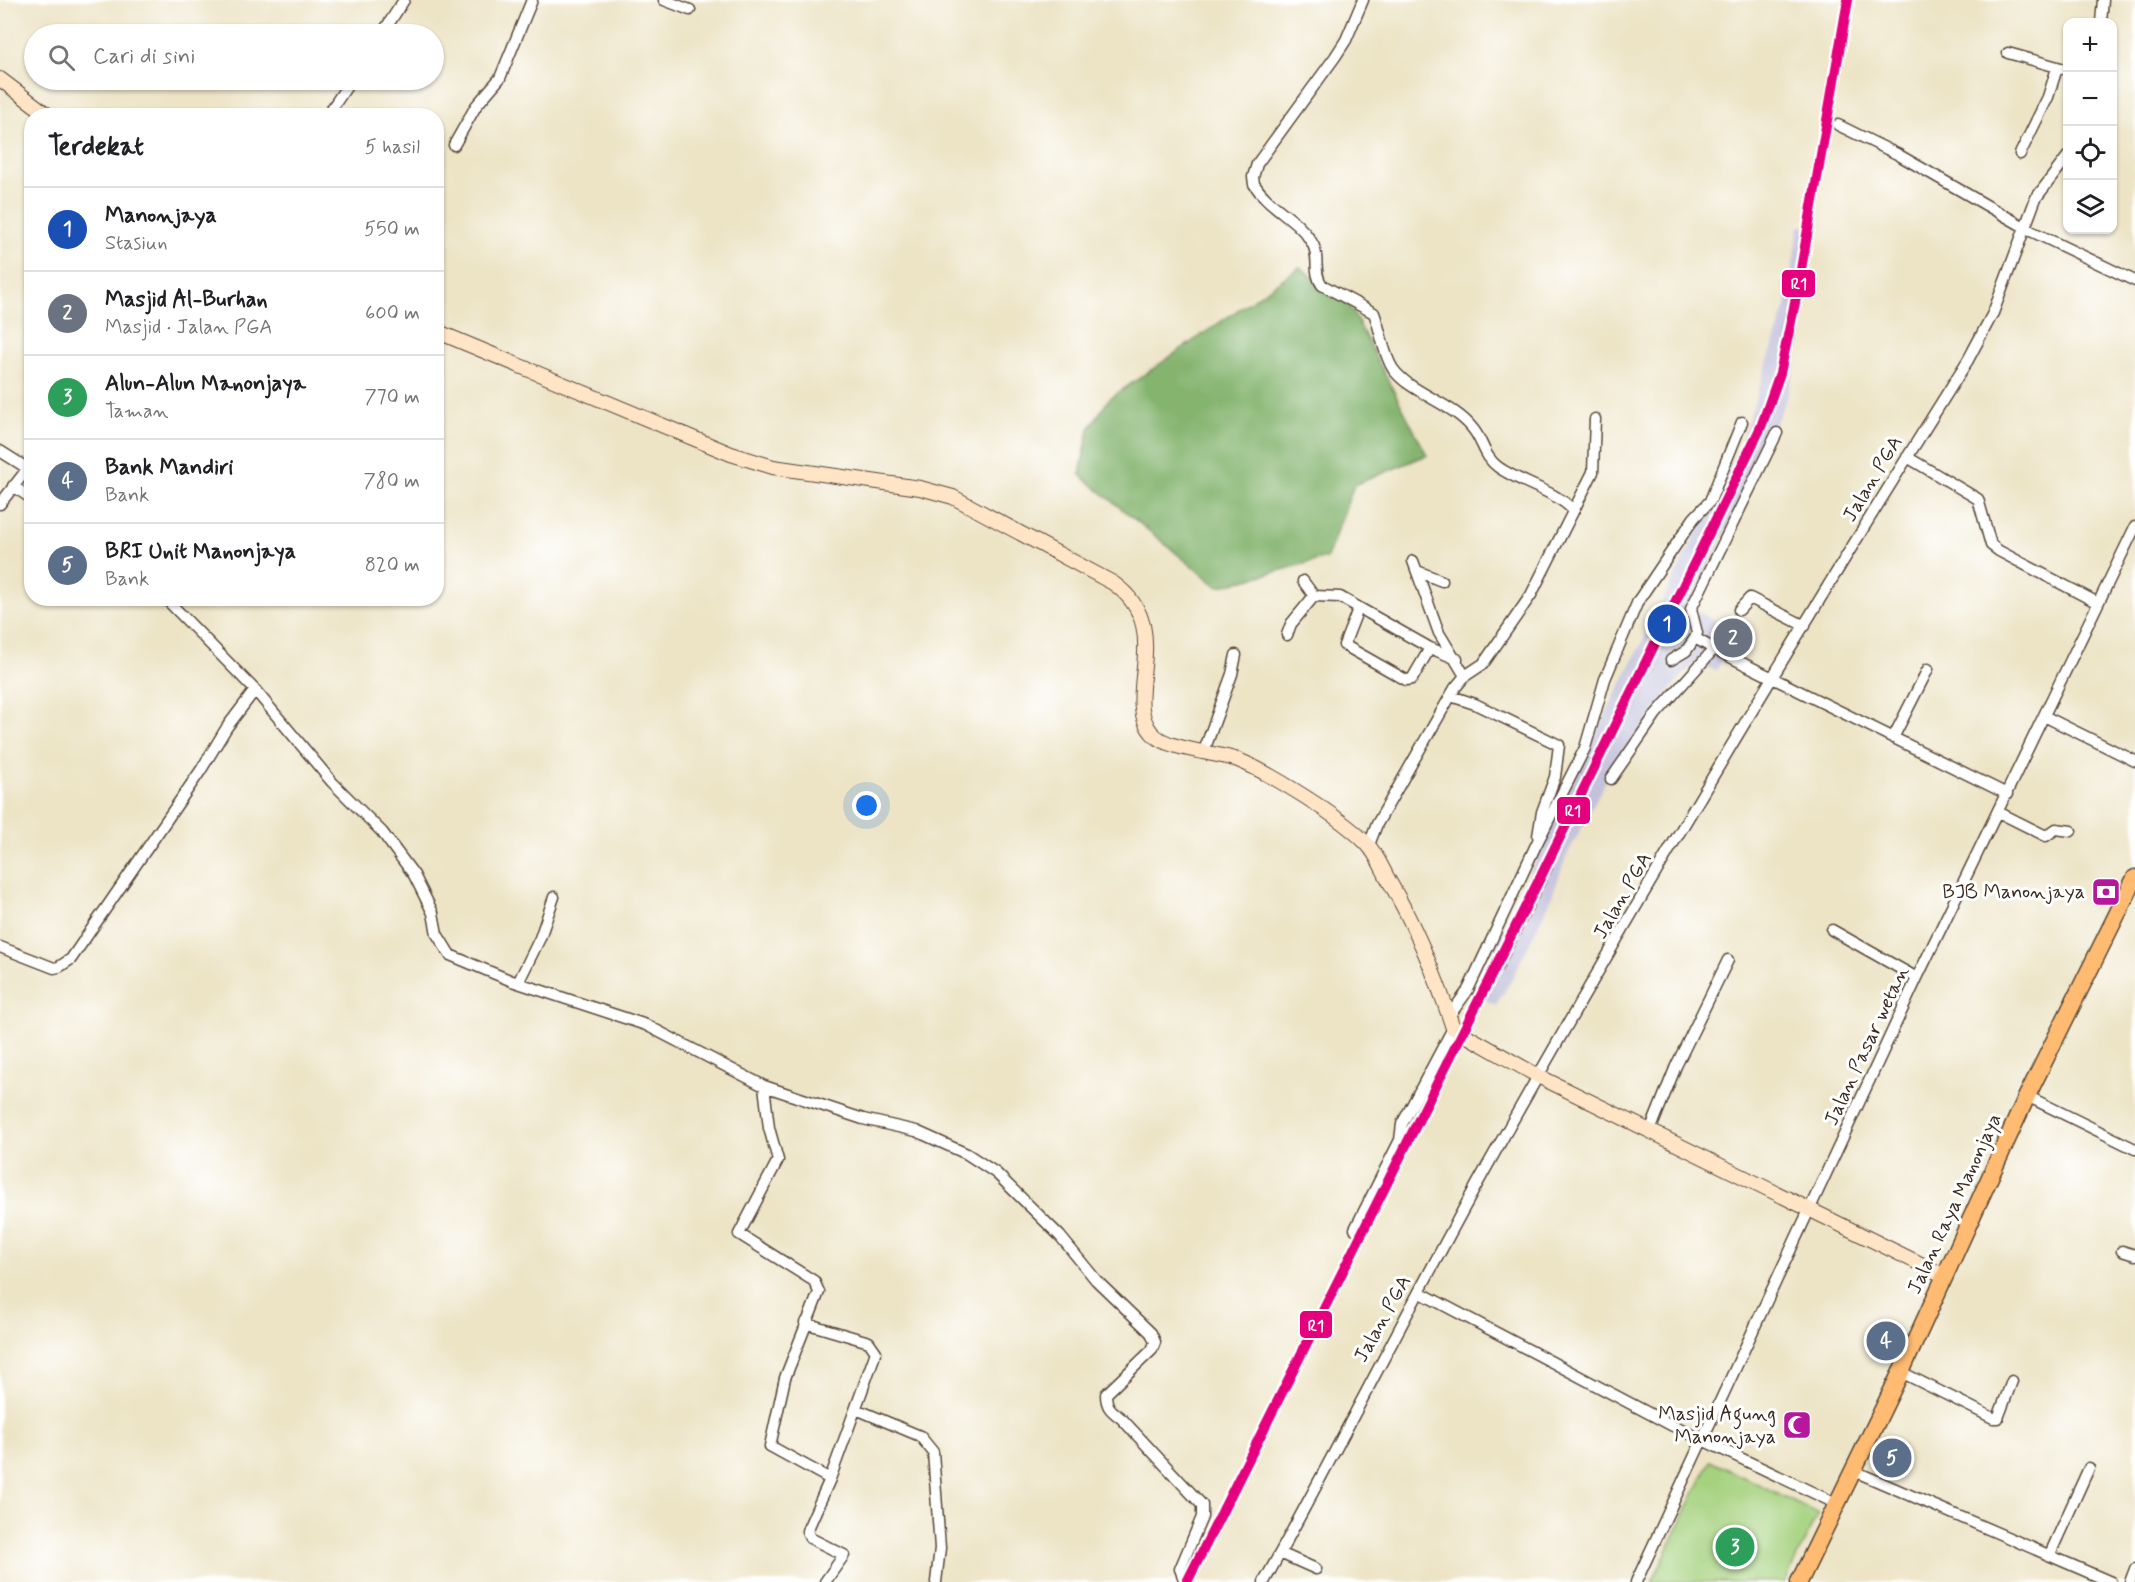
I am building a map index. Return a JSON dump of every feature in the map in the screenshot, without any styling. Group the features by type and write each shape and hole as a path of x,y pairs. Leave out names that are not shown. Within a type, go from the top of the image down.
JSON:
{"main road":[{"path":"0,78 39,108"},
{"path":"444,334 731,454 773,467 920,488 953,497 1129,594 1138,609 1145,640 1143,709 1152,733 1162,740 1240,761 1286,786 1345,824 1369,845 1426,952 1451,1021 1538,1076 1945,1276"},
{"name":"Jalan Raya Manonjaya","path":"1799,1582 1901,1372 2027,1096 2135,878"}],"street":[{"path":"388,24 404,0"},
{"path":"454,145 476,106 500,78 532,0"},
{"path":"664,0 690,10"},
{"path":"1363,0 1341,48 1257,164 1252,177 1254,184 1310,238 1317,253 1317,278 1322,285 1374,313 1383,335 1385,356 1395,371 1452,408 1474,430 1484,450 1497,466 1558,499 1573,510"},
{"path":"2101,18 2103,0"},
{"path":"2008,53 2062,69 2020,154"},
{"path":"332,108 344,90"},
{"path":"1838,125 1897,154 2023,231 2135,281"},
{"name":"Jalan PGA","path":"1264,1582 1538,1076 1772,677 1968,360 1993,313 2036,198 2063,161"},
{"path":"1369,845 1377,824 1451,696 1465,676 1484,664 1516,620 1594,468 1595,419"},
{"path":"1355,1229 1400,1140 1402,1124 1451,1021 1585,748 1605,679 1638,601 1694,518 1710,501 1742,422"},
{"path":"1671,660 1686,651 1695,638 1697,633 1692,609 1694,603 1777,433"},
{"path":"0,451 24,463"},
{"path":"1907,457 1978,499 1991,544 1999,551 2097,603"},
{"path":"0,504 24,472"},
{"path":"13,486 24,494"},
{"name":"Jalan Pasar wetan","path":"1637,1582 1917,978 2135,527"},
{"path":"1442,580 1415,566 1439,633 1457,659 1465,676"},
{"path":"1303,581 1314,596"},
{"path":"1314,596 1340,597 1430,648 1457,659"},
{"path":"1287,635 1291,624 1314,596"},
{"path":"1739,610 1750,598 1805,626"},
{"path":"173,606 255,690 332,782 382,832 414,875 433,913 437,934 450,955 518,983 646,1025 764,1086 863,1119 916,1131 967,1155 996,1173 1060,1236 1096,1280 1151,1333 1155,1341 1152,1350 1106,1394 1106,1402 1108,1408 1122,1419 1202,1505 1202,1518 1180,1569 1185,1582"},
{"path":"1358,609 1344,645 1406,680 1412,679 1430,648"},
{"path":"1695,638 2007,794"},
{"path":"1611,779 1656,714 1714,649"},
{"path":"1204,750 1232,674 1236,655"},
{"path":"1893,738 1928,669"},
{"path":"0,947 54,968 71,959 201,770 227,727 255,690"},
{"path":"1451,696 1476,704 1559,745 1555,777 1542,812 1536,845"},
{"path":"2044,716 2135,761"},
{"path":"1998,812 2046,836 2056,829 2071,831"},
{"path":"518,983 540,938 554,897"},
{"path":"1832,930 1917,978"},
{"path":"1650,1131 1676,1066 1728,960"},
{"path":"764,1086 769,1128 778,1160 739,1234 817,1284 818,1296 805,1323 785,1378 770,1446 830,1479"},
{"path":"2027,1096 2135,1149"},
{"path":"2122,1251 2135,1255"},
{"path":"1419,1292 1702,1439 1837,1504"},
{"path":"805,1323 865,1340 875,1347 876,1358 807,1533 810,1538 844,1555 825,1582"},
{"path":"1901,1372 1993,1418 1998,1418 2012,1381"},
{"path":"856,1409 920,1436 933,1452 940,1548 936,1582"},
{"path":"2050,1554 2089,1468"},
{"path":"1854,1471 2050,1554 2110,1582"},
{"path":"1280,1553 1316,1569"},
{"path":"2130,1582 2135,1569"}],"shaded area":[{"path":"1799,226 1815,228 1802,333 1789,392 1752,477 1689,607 1746,637 1733,661 1724,657 1716,671 1696,661 1670,690 1612,769 1566,857 1551,899 1511,981 1496,1005 1473,993 1524,889 1541,844 1740,446 1786,306"}],"green space":[{"path":"1300,267 1349,305 1427,455 1354,485 1327,558 1218,587 1080,475 1089,429 1109,399"},
{"path":"1710,1461 1818,1513 1785,1582 1652,1582"}],"railway":[{"path":"1500,972 1554,864"}],"transit line":[{"name":"R1","path":"1187,1582 1543,872 1761,427 1780,373 1796,298 1848,0"}],"place":[{"name":"Manonjaya","path":"1667,624"},
{"name":"Masjid Al-Burhan","path":"1733,638"},
{"name":"BJB Manonjaya","path":"2106,892"},
{"name":"Bank Mandiri","path":"1886,1341"},
{"name":"Masjid Agung Manonjaya","path":"1797,1425"},
{"name":"BRI Unit Manonjaya","path":"1892,1458"},
{"name":"Alun-Alun Manonjaya","path":"1735,1547"}]}
